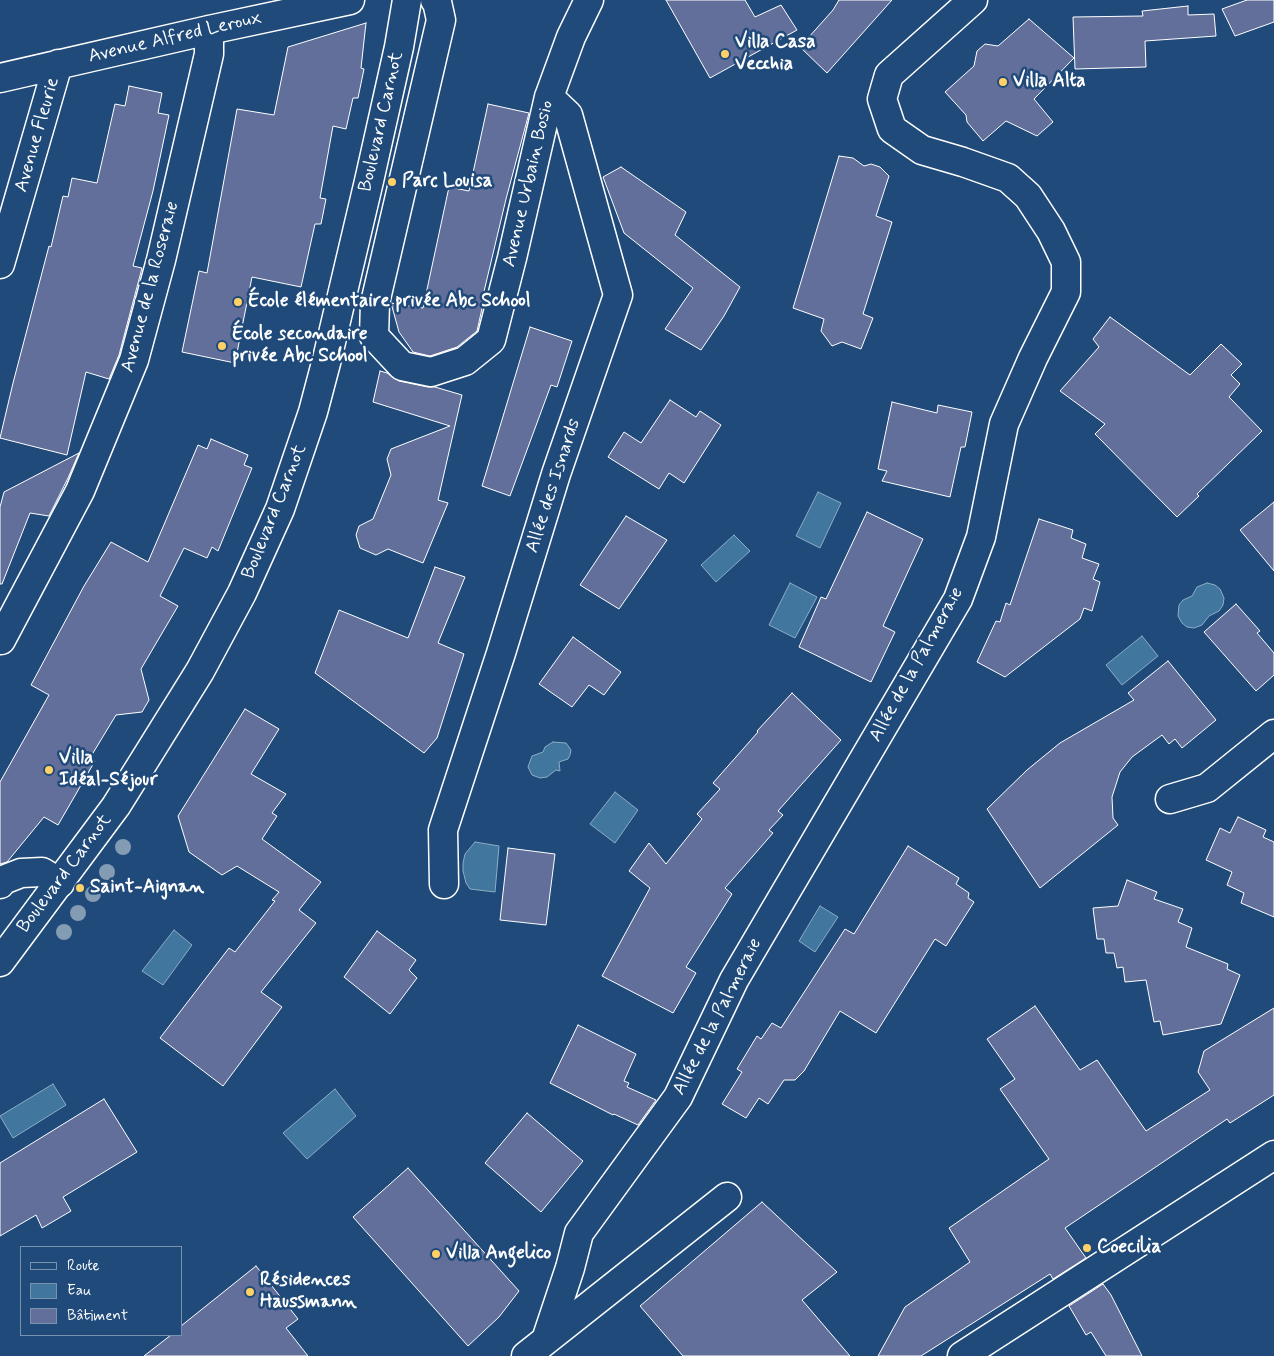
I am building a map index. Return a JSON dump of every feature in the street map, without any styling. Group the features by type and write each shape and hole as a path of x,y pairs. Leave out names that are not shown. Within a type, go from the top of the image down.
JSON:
{"street":[{"name":"Avenue Alfred Leroux","path":"0,78 350,0"},
{"name":"Boulevard Carnot","path":"0,962 116,806 200,671 242,593 280,509 313,412 327,359 399,47 407,0"},
{"name":"Avenue Urbain Bosio","path":"435,0 441,20 375,303 374,336 402,366 431,372 465,362 491,340 549,97 571,37 589,0"},
{"name":"Allée de la Palmeraie","path":"536,1348 570,1268 578,1233 678,1096 734,980 958,599 981,537 1004,424 1033,358 1066,292 1066,262 1051,231 1028,196 1008,178 964,162 922,150 892,129 882,99 889,76 973,0"},
{"name":"Avenue de la Roseraie","path":"1,640 80,491 134,360 161,260 209,54 209,30"},
{"name":"Avenue Fleurie","path":"0,264 58,64"},
{"name":"Allée des Isnards","path":"444,884 443,830 504,644 556,474 618,295 568,115 549,97"},
{"path":"1170,800 1207,788 1274,734"},
{"path":"0,884 3,880 21,873 42,872 60,883"},
{"path":"962,1356 1274,1155"},
{"path":"536,1348 727,1197"}],"water":[{"path":"818,492 841,503 820,548 796,536"},
{"path":"734,535 750,551 716,582 701,565"},
{"path":"790,583 817,597 795,638 769,625"},
{"path":"1207,583 1215,585 1220,589 1224,598 1223,605 1219,611 1209,616 1202,625 1194,628 1187,627 1178,616 1179,605 1183,600 1192,596 1197,587"},
{"path":"1142,636 1158,656 1122,685 1106,665"},
{"path":"553,742 566,743 571,750 568,759 559,762 560,771 556,770 547,777 540,778 532,775 528,767 532,756 543,752 545,747"},
{"path":"615,792 638,810 615,843 590,824"},
{"path":"475,842 499,846 495,892 470,889 466,883 463,863 465,854"},
{"path":"820,906 838,917 815,952 799,941"},
{"path":"174,930 192,945 163,985 142,971"},
{"path":"53,1084 66,1105 13,1138 0,1116"},
{"path":"335,1089 356,1116 307,1159 283,1133"}],"building":[{"name":"Villa Casa Vecchia","path":"666,0 745,0 755,17 781,5 797,30 710,78"},
{"path":"839,0 892,0 827,73 800,47 833,10"},
{"path":"1247,0 1274,0 1274,22 1235,36 1222,9"},
{"path":"1188,6 1188,15 1214,14 1216,36 1145,41 1146,67 1075,69 1073,17 1143,16 1142,11"},
{"name":"Villa Alta","path":"1029,19 1074,58 1034,99 1053,122 1037,136 1006,121 983,141 967,122 966,115 945,92 974,66 977,51 985,44 998,46"},
{"path":"366,23 361,68 364,69 358,98 353,98 346,129 333,126 320,198 326,199 321,224 315,224 301,287 252,277 235,363 182,352 199,271 207,273 237,109 274,115 288,47"},
{"path":"129,86 162,93 158,113 169,115 153,191 133,266 142,268 119,355 109,379 86,372 67,455 0,438 63,196 68,197 72,178 97,183 115,104 125,106"},
{"path":"488,104 529,113 506,199 481,304 483,304 477,331 457,347 430,356 413,352 399,332 391,303 423,308 449,187 469,191"},
{"path":"839,156 853,158 864,166 871,164 880,167 889,176 876,216 892,222 863,314 873,318 861,349 842,342 832,346 821,331 824,319 793,308"},
{"path":"621,167 686,212 675,235 740,287 724,316 701,350 665,329 693,288 624,233 603,177"},
{"path":"1110,317 1190,375 1221,344 1242,364 1231,375 1240,384 1229,397 1262,431 1197,494 1199,496 1177,517 1095,434 1105,424 1060,391 1099,347 1093,339"},
{"path":"530,327 572,341 557,387 551,385 510,496 482,486"},
{"path":"380,371 399,381 435,387 462,395 438,500 448,503 423,563 388,549 376,555 360,548 356,535 359,526 373,519 391,475 387,459 391,449 450,426 373,402"},
{"path":"670,400 696,417 700,411 721,425 684,483 669,473 659,489 608,457 624,432 641,443"},
{"path":"892,402 937,413 938,405 972,412 965,447 961,447 950,497 882,481 887,471 878,469"},
{"path":"211,439 248,455 244,465 252,468 218,551 212,547 207,558 184,548 160,596 178,606 141,669 149,700 142,712 116,715 90,758 95,761 58,825 44,817 7,862 0,864 0,782 49,695 31,685 84,586 111,542 148,562 198,445 207,449"},
{"path":"79,453 49,516 30,513 2,584 0,584 0,507 4,492"},
{"path":"1274,502 1274,571 1240,530"},
{"path":"867,512 923,539 883,626 895,632 871,682 799,647 821,597 826,599"},
{"path":"626,516 667,540 619,609 580,585"},
{"path":"1039,519 1073,530 1071,538 1086,544 1082,558 1099,564 1093,579 1100,582 1092,611 1084,608 1080,619 1005,677 977,662 996,621 1000,622 1006,603 1010,605"},
{"path":"435,567 465,577 438,643 464,654 437,738 424,753 315,673 339,610 408,638"},
{"path":"1236,604 1260,631 1257,633 1274,653 1274,675 1256,691 1204,632"},
{"path":"573,637 621,672 604,695 589,685 572,707 539,684"},
{"path":"1168,661 1216,720 1182,748 1175,739 1169,744 1162,735 1132,757 1120,772 1112,797 1113,818 1118,825 1040,888 987,809 1027,770 1060,743 1134,700 1128,693"},
{"path":"792,693 841,740 778,811 783,815 769,830 773,833 725,888 732,894 686,967 696,973 673,1013 602,976 650,888 629,871 649,843 666,864 702,819 697,814 720,789 713,783"},
{"path":"245,709 279,729 251,774 286,794 272,813 277,816 262,839 321,882 299,910 316,923 261,992 282,1007 223,1086 160,1038 229,948 235,952 275,901 272,900 279,892 237,866 222,875 189,852 178,816"},
{"path":"1238,817 1266,830 1263,837 1274,842 1274,917 1241,903 1244,893 1227,885 1232,872 1206,860 1220,828 1230,833"},
{"path":"908,846 959,878 956,884 969,893 968,898 974,902 946,946 935,939 876,1033 840,1011 804,1071 795,1080 784,1080 768,1104 759,1098 746,1118 722,1104 742,1072 737,1069 757,1036 761,1039 772,1023 781,1028 845,929 854,934"},
{"path":"508,848 555,854 546,925 500,920"},
{"path":"1127,880 1157,892 1154,899 1183,909 1178,922 1192,928 1186,947 1228,964 1227,969 1240,975 1221,1024 1163,1035 1160,1021 1154,1022 1146,980 1125,982 1123,967 1117,968 1114,953 1106,953 1104,939 1097,939 1093,908 1118,906"},
{"path":"377,931 416,960 409,970 417,978 390,1014 344,977"},
{"path":"1035,1006 1080,1070 1097,1060 1146,1131 1210,1090 1198,1072 1204,1051 1274,1008 1274,1095 1230,1123 1227,1119 1065,1228 1086,1258 1053,1279 1050,1274 921,1356 878,1356 905,1307 970,1262 949,1228 1049,1159 1000,1089 1015,1079 987,1039"},
{"path":"578,1025 636,1054 624,1081 629,1083 627,1087 656,1100 638,1125 613,1115 550,1083"},
{"path":"104,1099 137,1152 63,1197 71,1211 42,1228 36,1215 0,1236 0,1163"},
{"path":"527,1113 583,1161 541,1212 485,1163"},
{"name":"Villa Angelico","path":"408,1168 519,1291 499,1317 468,1346 353,1217"},
{"path":"762,1202 837,1272 802,1300 850,1356 683,1356 640,1306"},
{"name":"Résidences Haussmann","path":"256,1266 298,1319 286,1328 308,1356 144,1356 170,1336 182,1336 182,1325"},
{"path":"1103,1284 1111,1295 1142,1356 1106,1356 1091,1332 1086,1335 1069,1306"}],"place":[{"name":"Villa Casa Vecchia","path":"725,54"},
{"name":"Villa Alta","path":"1003,82"},
{"name":"Parc Louisa","path":"392,182"},
{"name":"École élémentaire privée Abc School","path":"238,302"},
{"name":"École secondaire privée Abc School","path":"222,346"},
{"name":"Villa Idéal-Séjour","path":"49,770"},
{"name":"Saint-Aignan","path":"80,888"},
{"name":"Coecilia","path":"1087,1248"},
{"name":"Villa Angelico","path":"436,1254"},
{"name":"Résidences Haussmann","path":"250,1292"}]}
